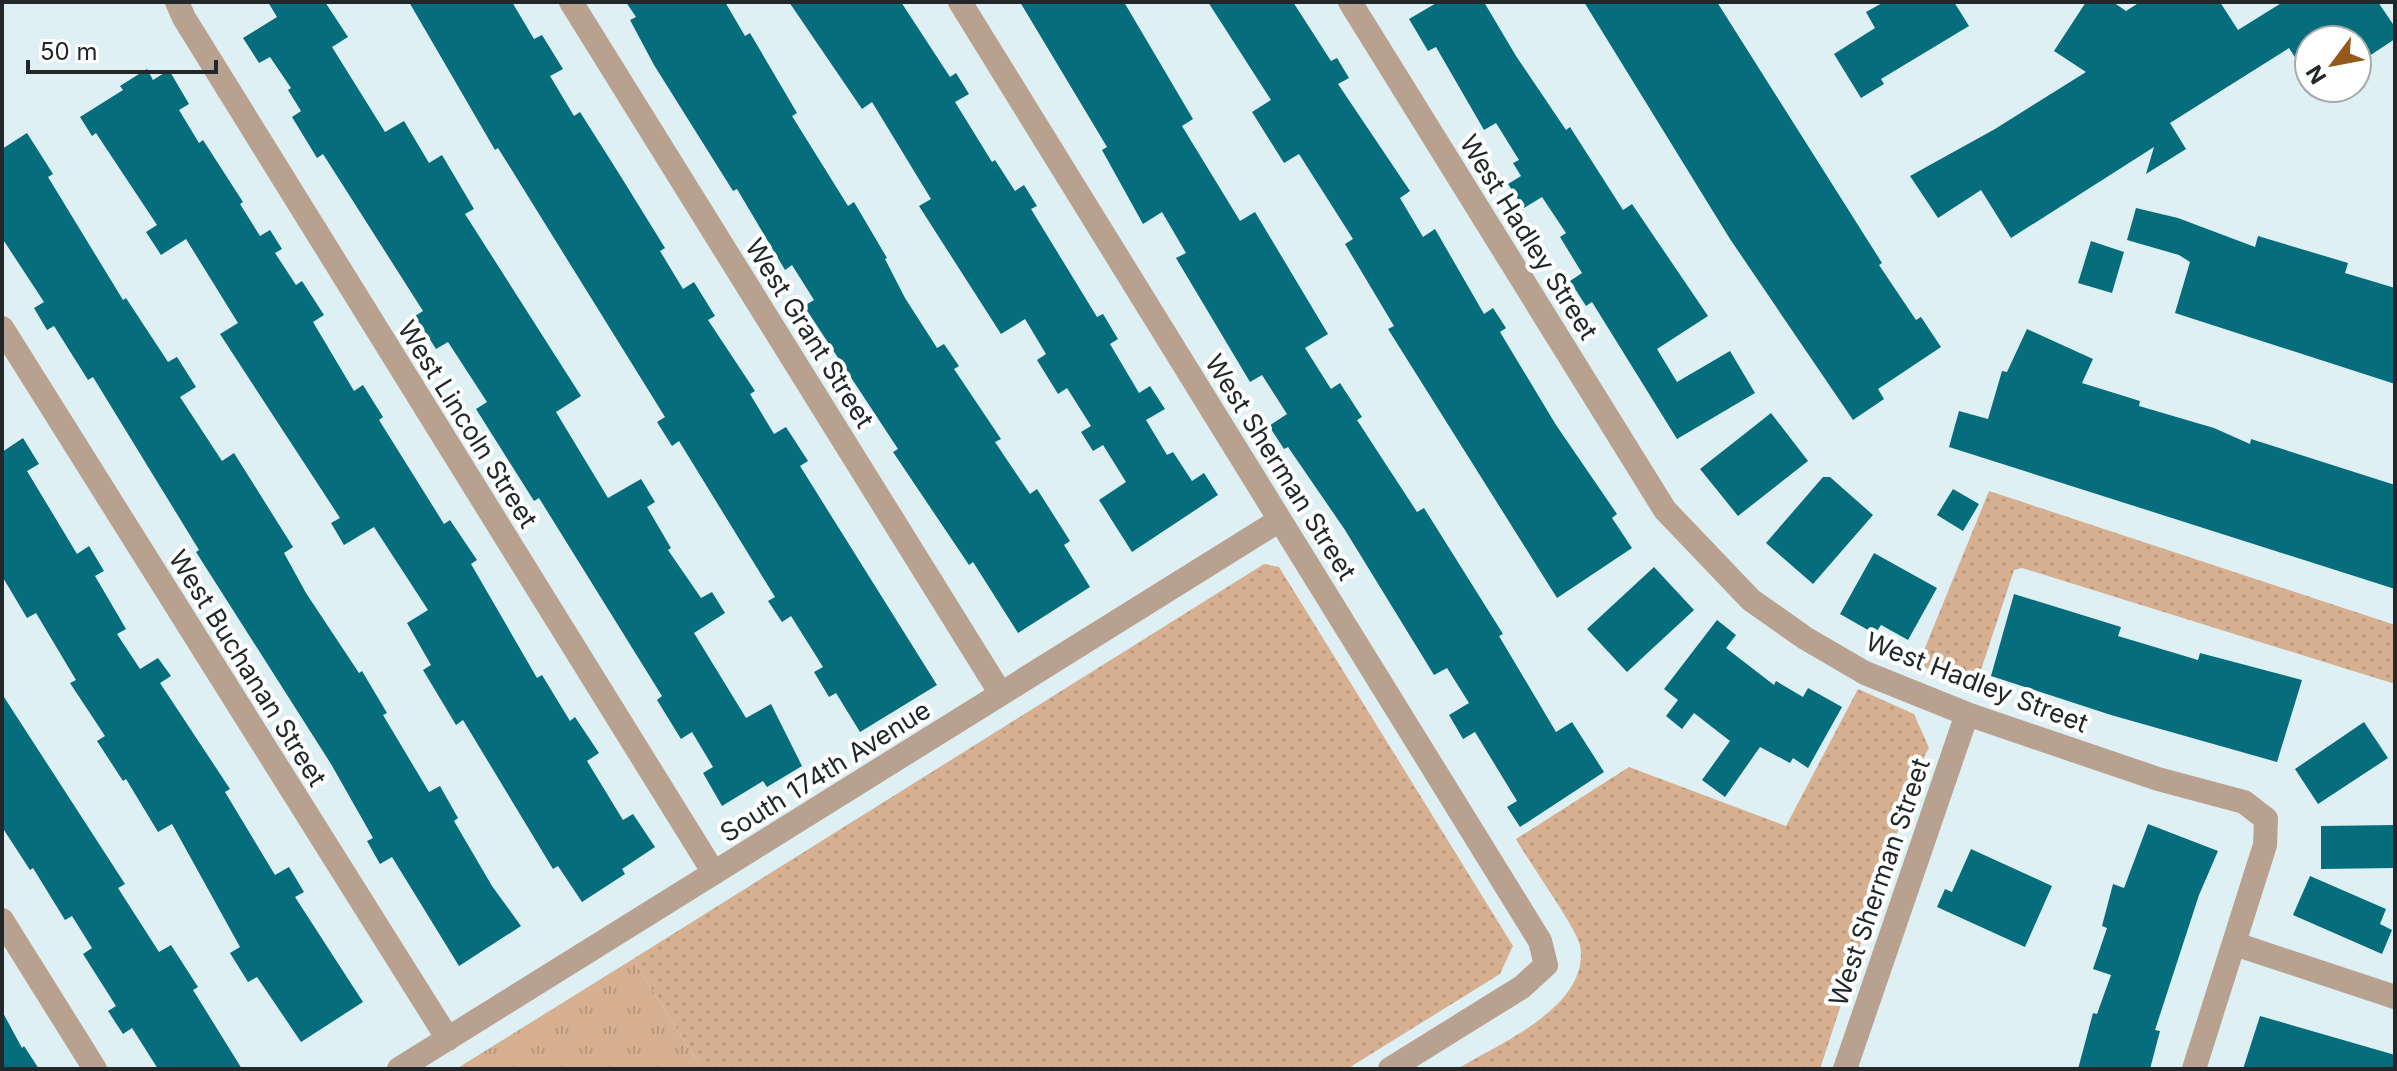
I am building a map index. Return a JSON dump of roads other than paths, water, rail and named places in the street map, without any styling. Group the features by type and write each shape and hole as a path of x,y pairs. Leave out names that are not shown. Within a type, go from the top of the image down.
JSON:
{"street":[{"name":"West Lincoln Street","path":"177,2 714,873"},
{"name":"West Grant Street","path":"571,2 1001,694"},
{"name":"West Sherman Street","path":"960,2 1540,941 1546,965 1522,987 1390,1069"},
{"name":"West Hadley Street","path":"1350,2 1665,510 1751,600 1805,638 1865,673 1967,714 2158,779 2244,802 2266,819 2265,845 2194,1069"},
{"name":"West Buchanan Street","path":"2,328 448,1039"},
{"name":"South 174th Avenue","path":"399,1069 1280,520"},
{"name":"West Sherman Street","path":"1845,1069 1967,714"},
{"path":"2,920 95,1069"},
{"path":"2235,944 2395,997"}]}
